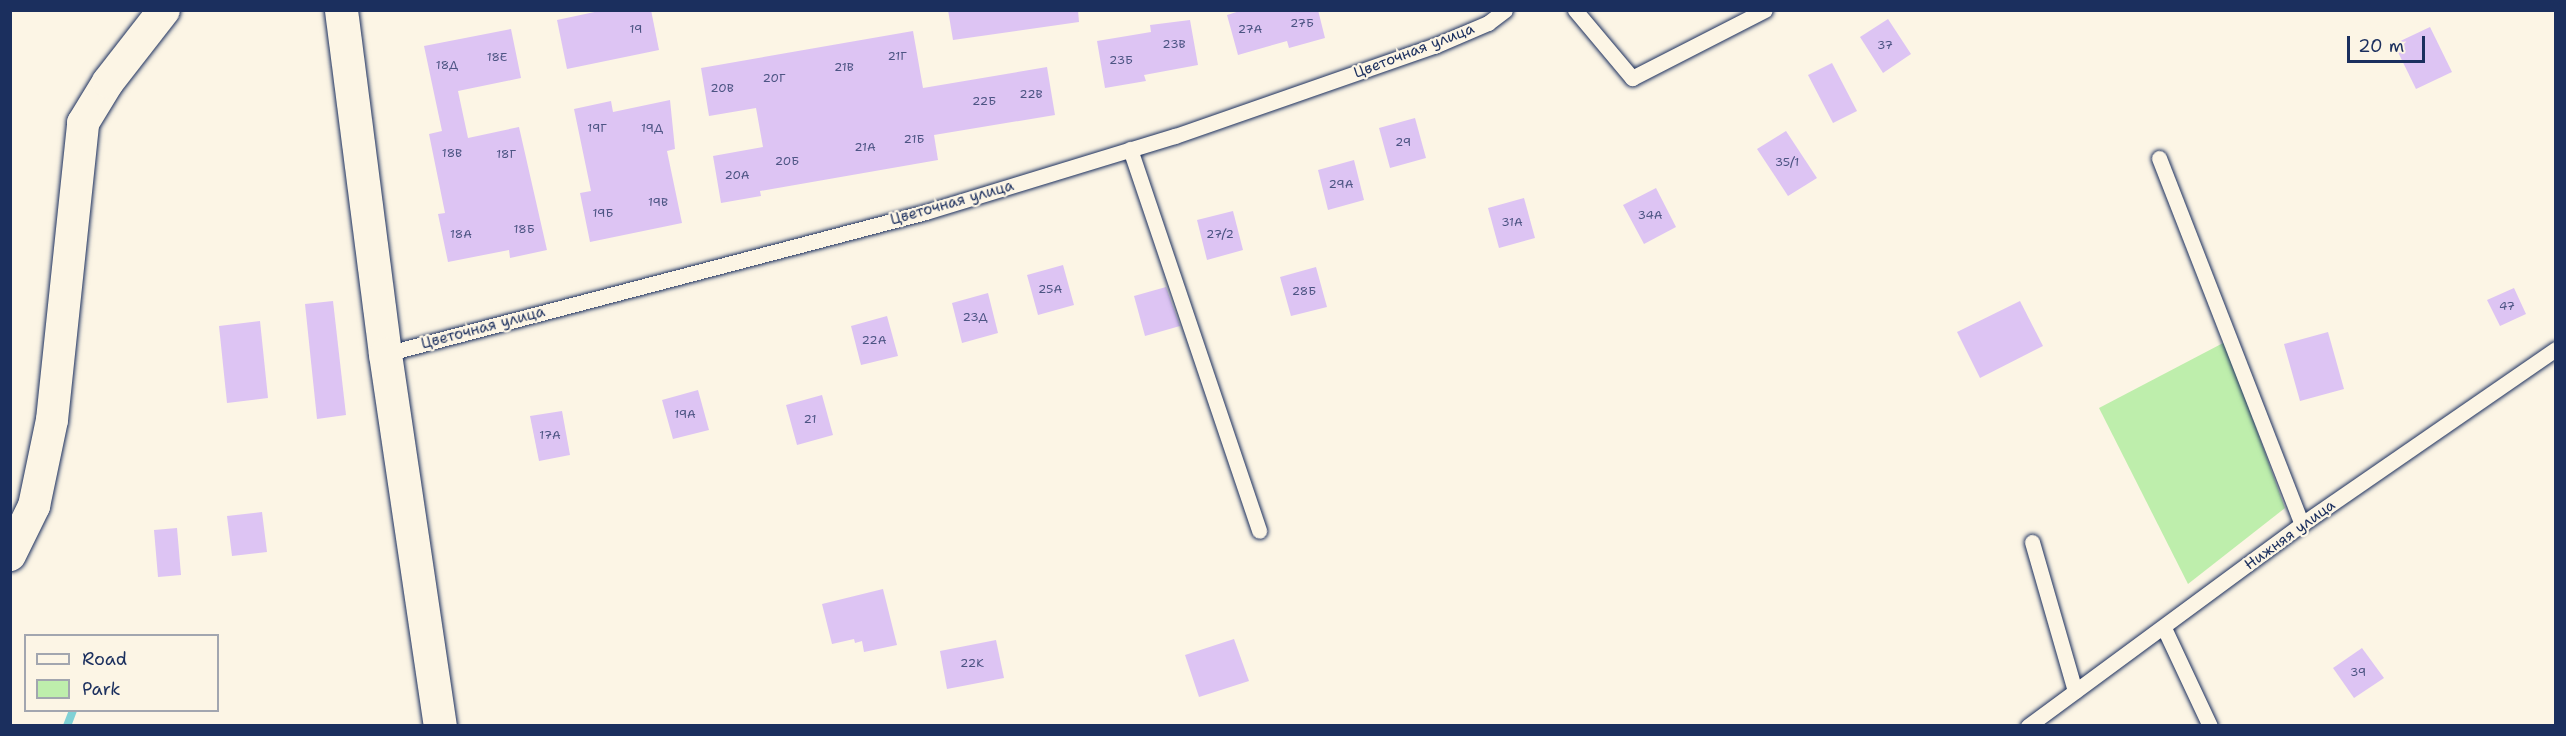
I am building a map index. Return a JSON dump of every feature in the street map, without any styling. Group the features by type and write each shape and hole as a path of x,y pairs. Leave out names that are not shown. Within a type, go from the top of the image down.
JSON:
{"street":[{"path":"10,555 34,506 52,420 82,123 108,82 164,10"},
{"path":"341,10 385,354 440,726"}],"lane":[{"name":"Цветочная улица","path":"385,354 926,212 1130,149 1434,46 1488,23 1505,10"},
{"path":"1575,10 1632,78 1765,10"},
{"path":"1130,149 1259,531"},
{"path":"2159,158 2302,524"},
{"name":"Нижняя улица","path":"2028,726 2302,524 2556,349"},
{"path":"2032,542 2075,691"},
{"path":"2163,628 2210,726"}],"green space":[{"path":"2225,342 2285,508 2188,584 2099,408"}],"building":[{"path":"604,10 651,10 659,50 567,69 557,20"},
{"path":"948,10 1078,10 1079,22 953,40"},
{"path":"1243,10 1318,10 1325,38 1289,48 1287,41 1238,55 1227,15"},
{"path":"1888,19 1911,54 1883,73 1860,37"},
{"path":"1190,20 1198,65 1144,75 1146,81 1105,88 1097,41 1151,32 1150,25"},
{"path":"2430,27 2452,72 2416,89 2394,44"},
{"path":"511,29 521,78 458,91 468,138 519,127 547,250 510,258 509,250 448,262 438,214 445,213 429,134 442,131 424,46"},
{"path":"913,31 923,88 1047,67 1055,115 934,135 938,160 760,191 761,196 721,203 713,156 763,147 756,108 709,116 701,68"},
{"path":"1832,63 1857,111 1833,123 1808,75"},
{"path":"670,100 675,149 667,151 682,223 590,242 580,193 591,191 574,109 611,101 613,112"},
{"path":"1415,118 1426,158 1390,168 1379,128"},
{"path":"1786,131 1817,178 1788,196 1757,149"},
{"path":"1354,160 1364,200 1328,210 1318,170"},
{"path":"1656,188 1676,227 1644,244 1623,205"},
{"path":"1524,198 1535,238 1499,248 1488,208"},
{"path":"1233,211 1243,250 1207,260 1197,220"},
{"path":"1063,265 1074,305 1038,315 1027,275"},
{"path":"1316,267 1327,307 1291,316 1280,277"},
{"path":"1166,287 1180,326 1145,336 1134,296"},
{"path":"2514,288 2526,314 2500,326 2487,300"},
{"path":"988,293 998,333 962,343 952,303"},
{"path":"333,301 346,415 317,419 305,304"},
{"path":"2020,301 2043,346 1980,378 1957,332"},
{"path":"887,316 898,356 861,365 851,326"},
{"path":"260,321 268,398 227,403 219,326"},
{"path":"2328,332 2344,389 2300,401 2284,344"},
{"path":"698,390 709,430 673,439 662,400"},
{"path":"822,395 833,435 797,445 786,405"},
{"path":"562,411 570,455 539,461 530,416"},
{"path":"262,512 267,552 232,556 227,516"},
{"path":"177,528 181,575 158,577 154,530"},
{"path":"883,589 897,645 864,652 862,641 855,643 854,639 832,644 822,604"},
{"path":"1234,639 1249,681 1199,697 1185,655"},
{"path":"996,640 1004,678 947,689 940,651"},
{"path":"2362,648 2384,678 2354,698 2333,668"}],"waterway":[{"path":"67,726 72,712"}]}
